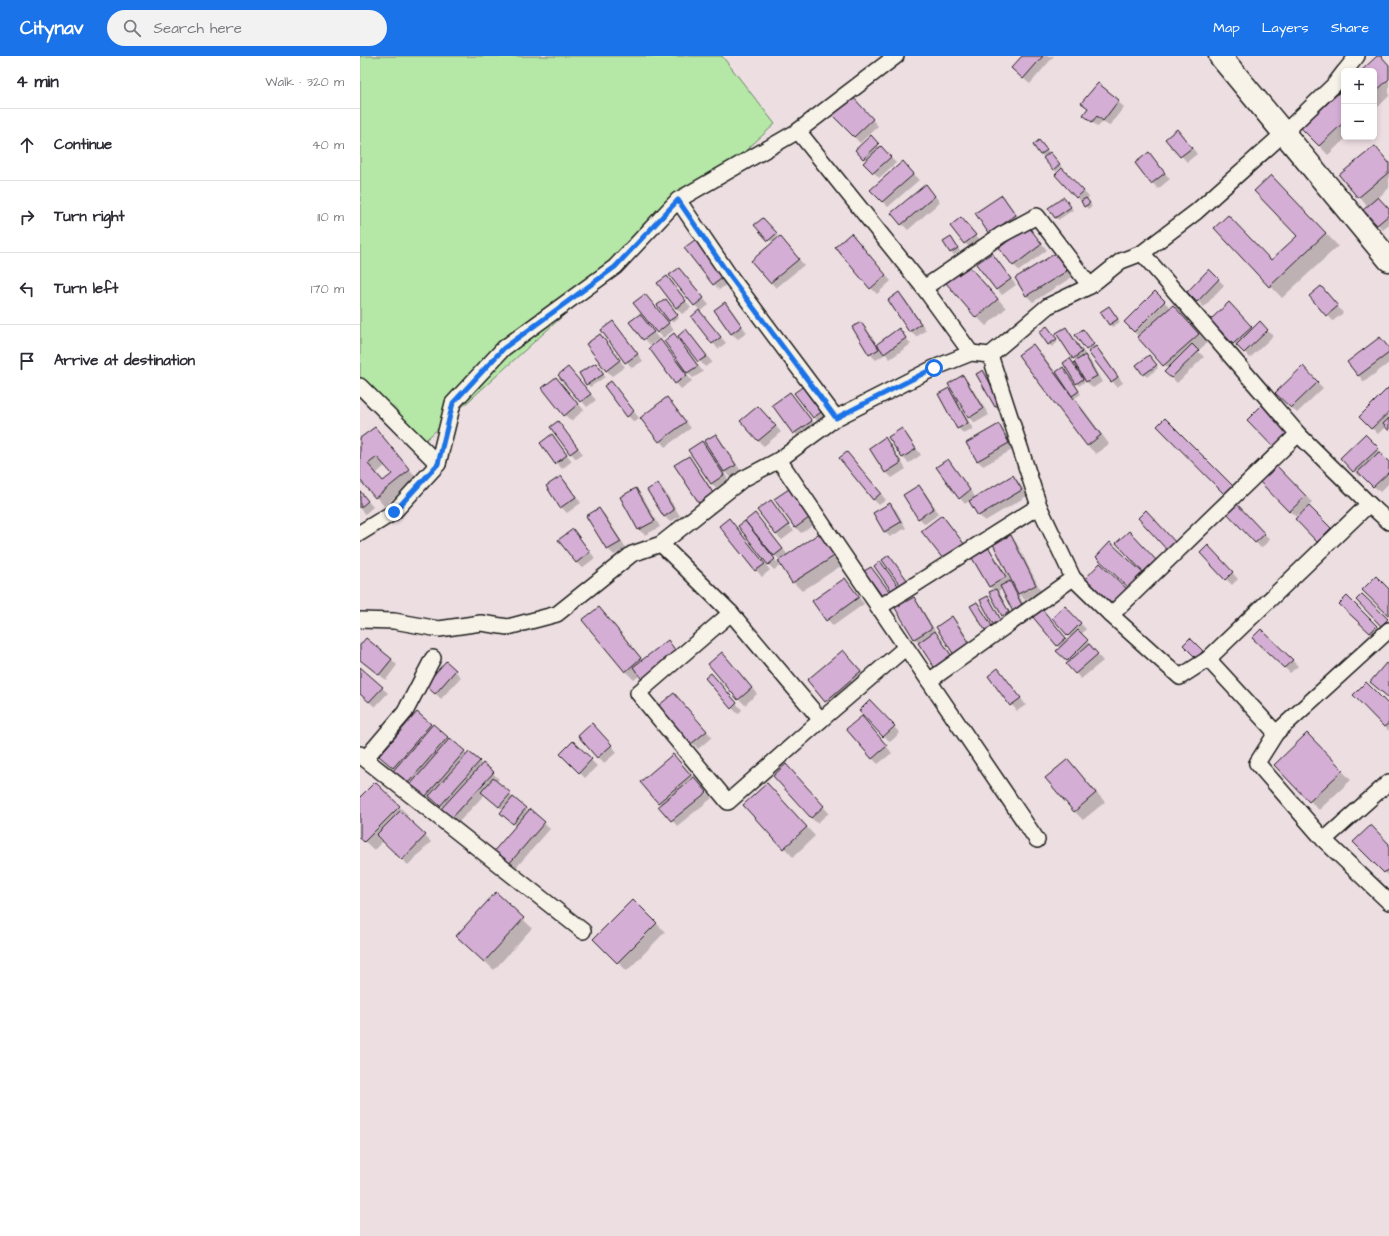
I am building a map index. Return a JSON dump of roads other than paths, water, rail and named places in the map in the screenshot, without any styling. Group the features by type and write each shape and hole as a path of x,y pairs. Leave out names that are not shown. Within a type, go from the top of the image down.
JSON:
{"main road":[{"path":"1220,56 1389,260"}],"street":[{"path":"360,533 394,512 438,464 453,403 504,348 615,267 678,200 798,131 896,56"},
{"path":"1347,68 1357,56"},
{"path":"360,620 394,621 439,629 481,623 508,627 557,614 632,554 661,544 743,479 779,460 836,418 934,368 971,353 990,355 1048,306 1090,286 1121,261 1142,253 1196,212 1284,133 1334,85 1341,76"},
{"path":"798,131 924,288 971,353"},
{"path":"678,200 729,275 836,418"},
{"path":"924,288 1001,235 1037,216 1090,286"},
{"path":"1142,253 1298,434 1389,522"},
{"path":"990,355 1039,506 1073,578 1111,615 1180,676 1208,659 1369,504"},
{"path":"360,386 438,464"},
{"path":"1111,615 1298,434"},
{"path":"779,460 905,648 1037,840"},
{"path":"878,608 1039,506"},
{"path":"661,544 731,612 821,720"},
{"path":"929,681 1073,578"},
{"path":"731,612 638,693 728,802 905,648"},
{"path":"1389,630 1276,733 1257,763 1324,840 1389,902"},
{"path":"433,658 405,712 363,757 583,931"},
{"path":"1208,659 1276,733"},
{"path":"1324,840 1389,782"}]}
